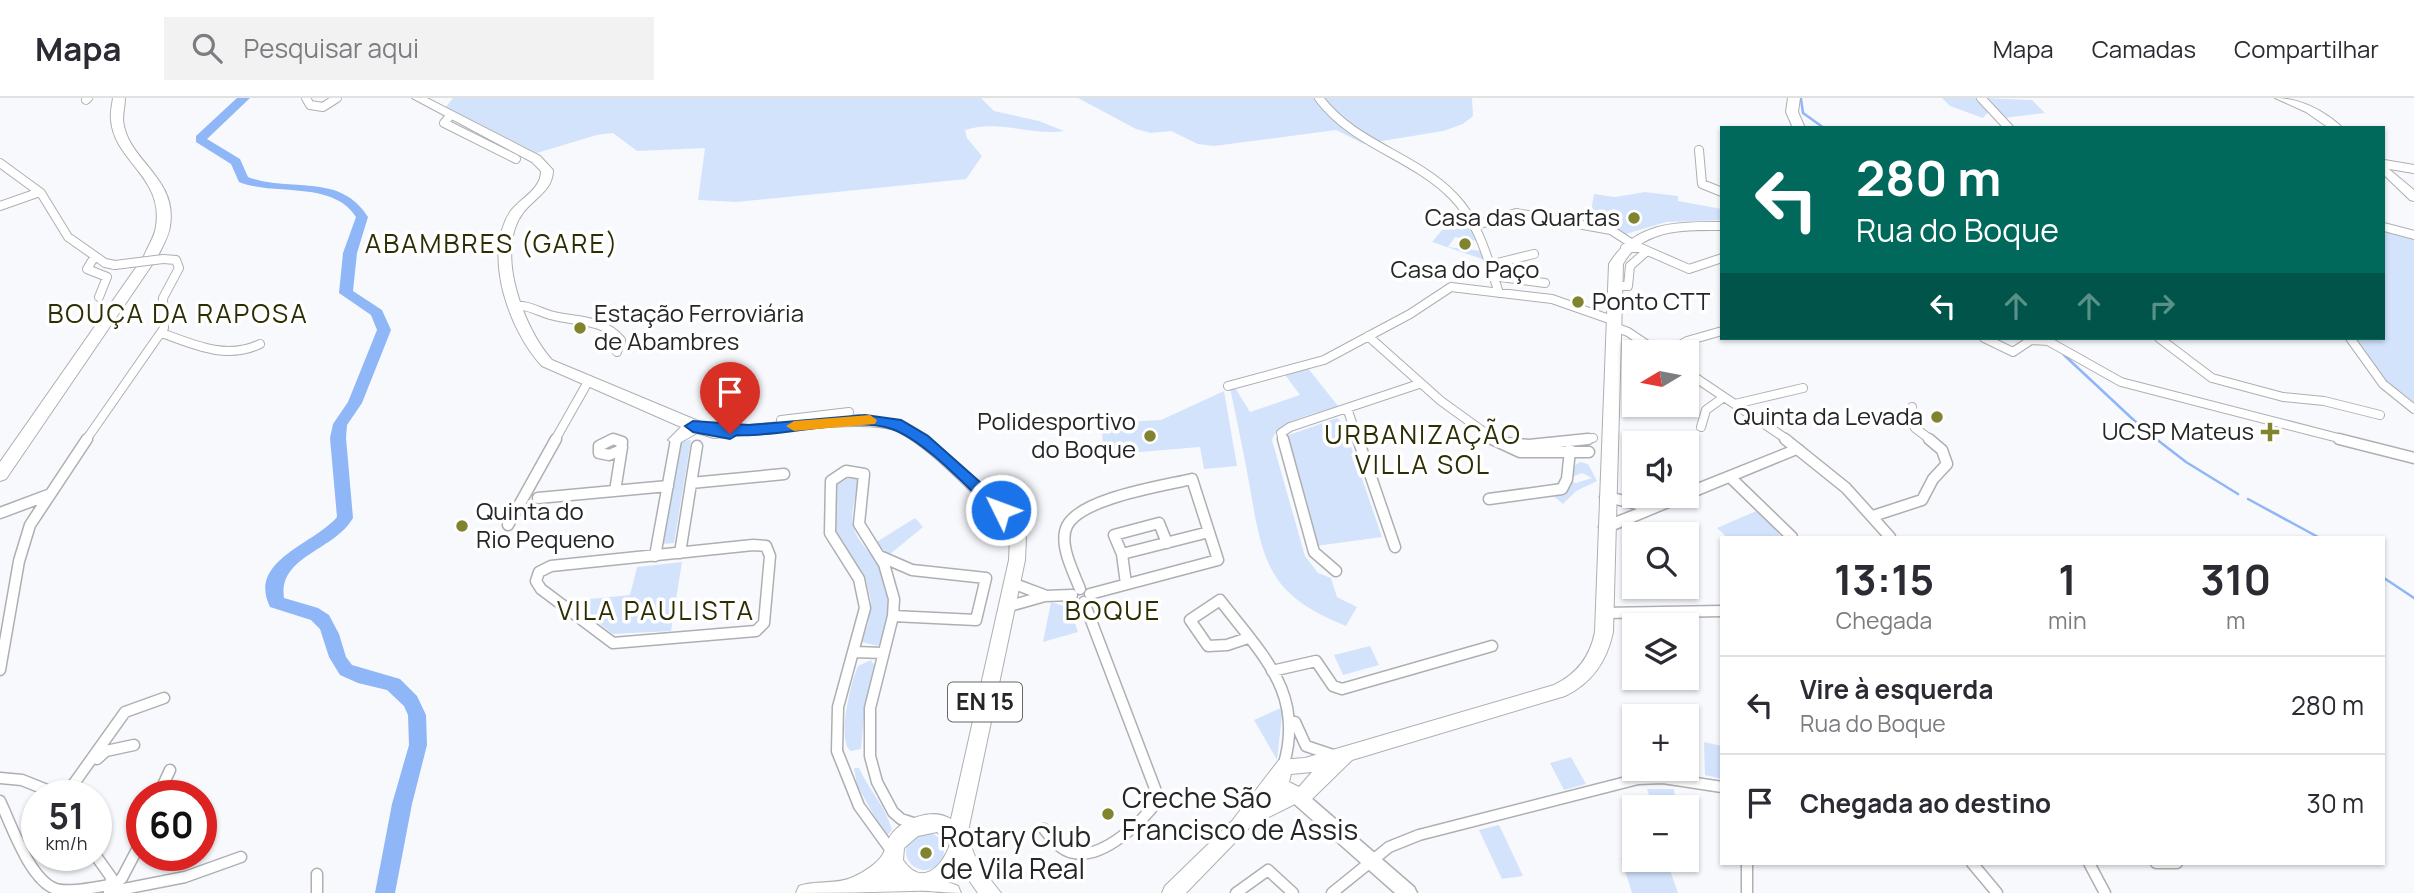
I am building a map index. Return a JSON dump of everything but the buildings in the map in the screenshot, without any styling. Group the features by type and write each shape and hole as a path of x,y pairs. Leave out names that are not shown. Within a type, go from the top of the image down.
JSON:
{"highway":[{"path":"0,463 123,286 157,229 157,209 153,194 112,132 109,116 112,98"},
{"path":"0,475 128,290 156,247 166,226 161,192 119,129 116,115 119,98"}],"main road":[{"path":"418,98 533,157 547,170 544,184 518,210 510,228 508,281 513,306 540,356 550,365 682,420 722,431"},
{"path":"1794,98 1791,112 1798,126"},
{"path":"2281,98 2301,102 2334,126"},
{"path":"2385,168 2414,197"},
{"path":"1172,893 1239,827 1286,766 1307,771 1348,753 1564,688 1579,678 1597,656 1604,632 1607,497 1601,447 1616,264 1637,246 1674,228 1720,226"},
{"name":"EN 15","path":"722,431 749,430 840,416 904,427 922,439 980,490 1004,513 1016,533 1018,555 963,796 958,856 946,873 920,882 806,893"},
{"path":"676,440 682,420"},
{"path":"682,420 697,446 722,431"},
{"path":"1239,827 1295,795 1308,792 1307,771"},
{"path":"1279,776 1284,790 1295,795"},
{"name":"EN 15","path":"853,887 876,874 893,856 901,836 955,808 963,796"},
{"path":"926,823 946,825 958,841 976,876 991,893"},
{"path":"893,856 900,872 951,893"}],"street":[{"path":"306,98 310,105 320,107 337,98"},
{"path":"1319,98 1332,119 1346,130 1412,165 1449,192 1483,241 1499,293"},
{"path":"1980,98 2007,126"},
{"path":"450,116 444,123 516,159"},
{"path":"1699,150 1702,184 1720,191"},
{"path":"0,163 40,192 64,233 107,264 163,259 176,260 179,268 163,298 166,320 162,333 48,495 26,537 0,669"},
{"path":"2385,167 2414,169"},
{"path":"0,206 40,192"},
{"path":"1474,226 1506,214 1520,214 1611,230 1637,246 1689,269 1720,259"},
{"path":"2385,226 2414,235"},
{"path":"1489,265 1534,254"},
{"path":"95,256 87,269 107,277 99,297"},
{"path":"1493,276 1545,283"},
{"path":"1228,386 1318,363 1410,314 1449,287 1558,301 1612,323 1641,340"},
{"path":"513,306 526,305 550,315 572,316 614,332 621,340 617,352"},
{"path":"1690,340 1720,332"},
{"path":"162,333 226,351 249,349 260,344"},
{"path":"1368,335 1419,384 1516,452 1539,448 1601,447"},
{"path":"1988,340 2013,352 2029,341 2048,341 2121,382 2414,457"},
{"path":"2162,340 2212,378 2283,397 2324,401 2380,415"},
{"path":"2351,340 2382,384 2414,409"},
{"path":"508,525 587,380"},
{"path":"1699,380 1797,449 1873,516 1889,536"},
{"path":"1336,572 1314,552 1280,436 1290,427 1419,384"},
{"path":"1735,404 1804,388"},
{"path":"1701,427 1706,410 1724,397"},
{"path":"1873,516 1922,500 1933,479 1947,464 1944,454 1910,423 1908,413 1912,407"},
{"path":"1347,408 1395,547"},
{"path":"781,420 840,416"},
{"path":"615,491 621,459 620,440 605,441 598,451 621,459"},
{"path":"654,556 676,440"},
{"path":"680,553 697,446"},
{"path":"610,455 622,447"},
{"path":"1539,448 1570,450 1601,447"},
{"path":"1699,490 1797,449"},
{"path":"1489,499 1562,488 1567,479 1570,450"},
{"path":"893,856 859,806 836,751 838,707 862,627 865,602 859,579 830,533 831,481 837,474 858,471 864,474 859,524 880,556 893,588 893,616 869,714 870,756 889,805 901,819 926,823"},
{"path":"691,483 784,474"},
{"path":"1730,477 1791,536"},
{"path":"1006,607 1045,596 1082,595 1218,560 1192,479 1090,507 1074,517 1066,530 1070,561 1082,595 1159,799 1143,816 1091,855 1076,855 1066,851 1044,829"},
{"path":"538,498 668,486"},
{"path":"0,513 48,495"},
{"path":"1607,497 1622,500"},
{"path":"1606,527 1652,508"},
{"path":"1129,583 1114,535 1159,523 1167,543"},
{"path":"1122,554 1209,532"},
{"path":"753,545 768,548 770,556 762,628 613,643 541,589 536,581 540,572 551,566 680,553 753,545"},
{"path":"880,556 912,570 986,578 976,620 893,616"},
{"path":"1012,583 1045,596"},
{"path":"1248,638 1227,645 1208,646 1201,640 1190,620 1220,600 1248,638 1272,671 1306,746 1348,753"},
{"path":"1604,613 1720,611"},
{"path":"1272,671 1316,661 1333,686 1342,689 1492,646"},
{"path":"854,652 883,653"},
{"path":"76,780 125,712 164,698"},
{"path":"1279,776 1292,742 1292,715"},
{"path":"1292,742 1321,805 1336,828"},
{"path":"79,780 103,752 134,745"},
{"path":"165,780 170,770"},
{"path":"0,778 22,780"},
{"path":"1332,893 1399,841 1638,779 1663,778 1720,788"},
{"path":"1295,795 1408,893"},
{"path":"0,801 36,873 45,885 65,890 109,890 185,877 241,858"},
{"path":"1747,865 1747,893"},
{"path":"1974,865 1997,893"},
{"path":"2090,865 2105,893"},
{"path":"109,890 126,869"},
{"path":"1236,893 1268,870 1293,893"},
{"path":"108,871 110,874 109,890"},
{"path":"317,874 317,893"}],"shaded area":[{"path":"453,98 981,98 994,111 1039,121 1064,131 991,126 965,130 967,138 982,156 966,179 736,202 698,200 705,148 637,151 613,133 597,135 537,153 445,108"},
{"path":"1078,98 1472,98 1473,116 1463,124 1443,131 1364,144 1336,130 1214,146 1198,144 1171,131 1151,133 1136,129"},
{"path":"1942,98 1977,98 1989,111 1983,118 1950,106"},
{"path":"1984,98 2032,100 2045,113 2004,118"},
{"path":"1645,192 1678,196 1678,201 1720,209 1720,220 1666,222 1626,234 1612,227 1589,223 1594,194 1615,197"},
{"path":"1472,226 1482,242 1455,237 1448,247 1482,251 1485,260 1432,242 1442,230"},
{"path":"2385,228 2414,236 2414,406 2380,376 2354,340 2385,340"},
{"path":"1307,367 1338,406 1291,422 1282,427 1272,440 1305,556 1318,573 1331,578 1337,597 1357,607 1346,626 1300,602 1285,589 1274,574 1260,537 1230,388 1234,386 1250,412 1300,395 1283,372"},
{"path":"1224,391 1237,466 1204,469 1200,447 1104,455 1102,433 1122,422 1161,420"},
{"path":"1337,418 1343,423 1382,537 1316,546 1286,436"},
{"path":"691,440 674,543 662,544 680,441"},
{"path":"1580,462 1588,464 1597,481 1576,491 1563,504 1551,494 1566,494 1570,481 1576,483 1592,478 1582,473 1570,478 1572,467"},
{"path":"843,478 858,479 853,510 854,529 881,570 887,592 886,627 878,646 862,642 871,601 866,580 838,540 834,528 835,486"},
{"path":"1756,511 1768,520 1780,536 1726,536 1717,528"},
{"path":"915,518 923,527 889,555 875,543"},
{"path":"682,562 671,631 613,634 570,601 630,595 637,567"},
{"path":"1051,602 1070,608 1078,632 1043,642"},
{"path":"1370,646 1379,665 1343,675 1334,655"},
{"path":"871,660 874,665 865,706 861,749 851,751 845,736 849,697 858,666"},
{"path":"1283,707 1277,760 1254,720"},
{"path":"1704,742 1720,746 1720,779 1705,775"},
{"path":"1571,757 1586,784 1564,790 1550,763"},
{"path":"854,768 859,768 886,814 892,830 886,837 857,785"},
{"path":"1647,789 1674,789 1675,795 1649,795"},
{"path":"1499,825 1523,876 1502,879 1479,830"},
{"path":"925,832 938,838 944,851 938,864 925,870 912,864 906,851 912,838"},
{"path":"1625,872 1671,872 1678,893 1632,893"}],"waterway":[{"path":"244,98 200,139 236,162 243,179 253,183 330,193 355,206 362,217 350,253 346,293 377,313 384,330 355,403 340,424 338,438 345,518 325,538 286,563 278,573 274,586 276,602 312,613 323,620 346,670 358,676 394,685 411,701 417,715 418,745 402,804 385,893"},
{"path":"1801,99 1803,113 1821,126"},
{"path":"2064,355 2139,425"},
{"path":"2151,435 2186,462 2238,494"},
{"path":"2248,499 2316,536"},
{"path":"2385,579 2414,598"}],"slow traffic":[{"path":"794,426 870,420"}],"place":[{"name":"Casa das Quartas","path":"1634,218"},
{"name":"Casa do Paço","path":"1465,244"},
{"name":"Ponto CTT","path":"1578,302"},
{"name":"Estação Ferroviária de Abambres","path":"580,328"},
{"name":"Quinta da Levada","path":"1937,417"},
{"name":"UCSP Mateus","path":"2270,432"},
{"name":"Polidesportivo do Boque","path":"1150,436"},
{"name":"Quinta do Rio Pequeno","path":"462,526"},
{"name":"Creche São Francisco de Assis","path":"1108,814"},
{"name":"Rotary Club de Vila Real","path":"926,853"}],"district":[{"name":"ABAMBRES (GARE)","path":"492,244"},
{"name":"BOUÇA DA RAPOSA","path":"178,314"},
{"name":"URBANIZAÇÃO VILLA SOL","path":"1423,450"},
{"name":"VILA PAULISTA","path":"656,611"},
{"name":"BOQUE","path":"1113,611"}],"route":[{"path":"730,434 714,433 693,426 749,430 865,420 895,424 922,439 1001,510"}]}
